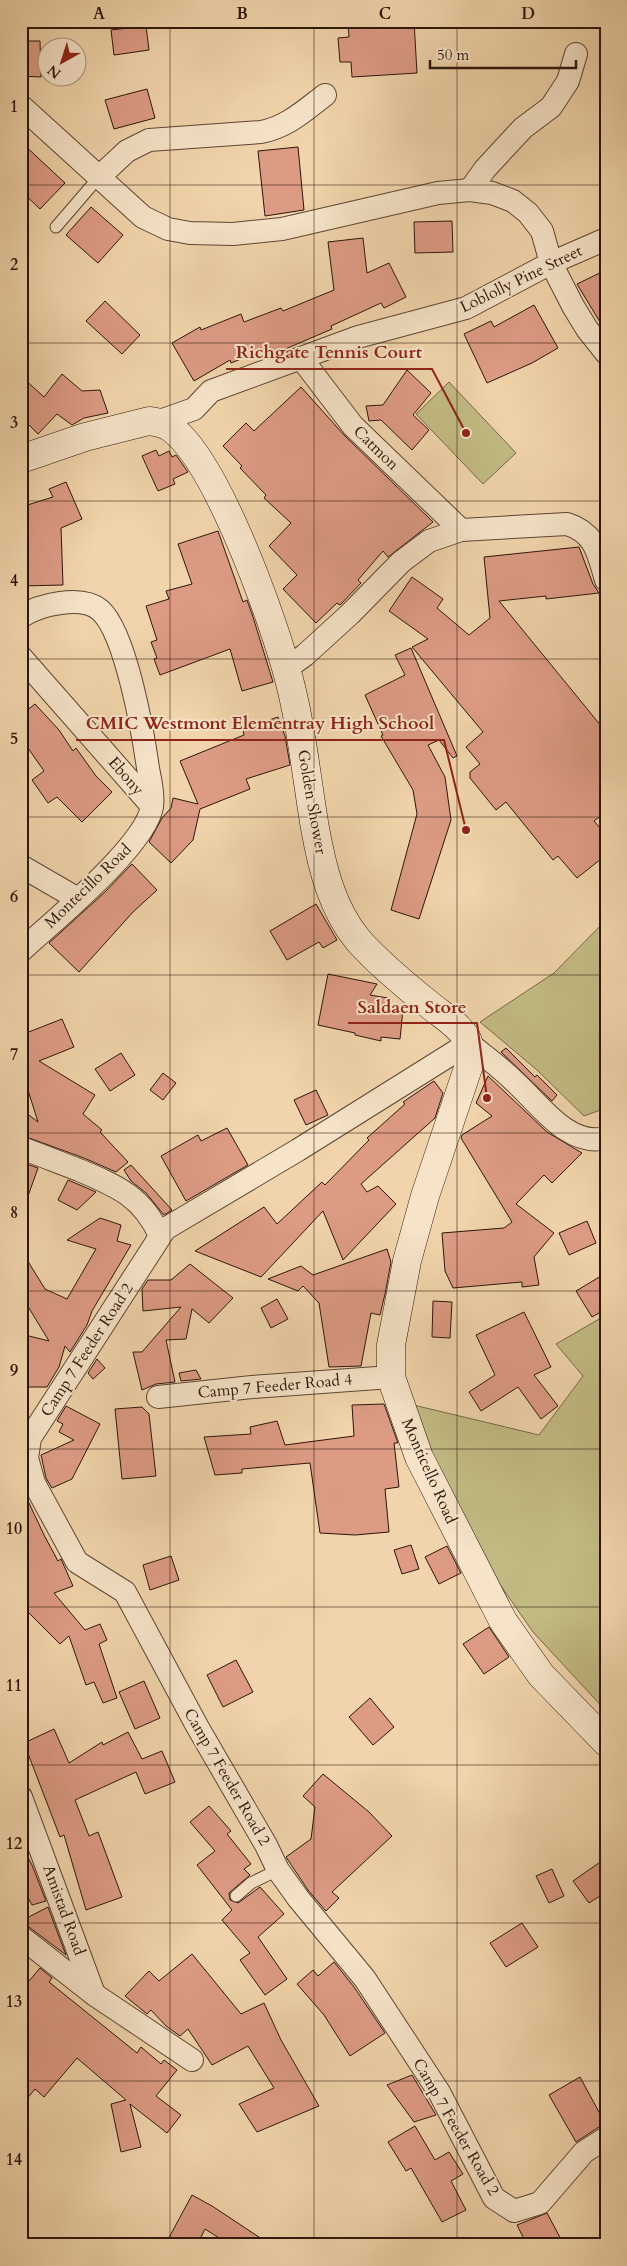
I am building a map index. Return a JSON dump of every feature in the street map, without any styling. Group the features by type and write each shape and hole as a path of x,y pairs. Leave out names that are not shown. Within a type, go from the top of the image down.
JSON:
{"main road":[{"path":"21,459 85,437 140,423 158,422"},
{"name":"Golden Shower","path":"158,422 171,428 185,441 217,493 255,579 286,669 306,765 324,873 338,910 359,941 409,988 457,1028 469,1043"},
{"name":"Monticello Road","path":"469,1043 470,1065 425,1196 407,1261 391,1345 391,1377 419,1457 503,1621 540,1675 606,1742"}],"street":[{"path":"470,190 523,128 551,107 568,81 576,54"},
{"path":"100,177 127,152 149,140 261,132 277,129 294,120 325,95"},
{"path":"21,106 143,217 168,229 190,233 233,234 282,229 438,193 470,190 492,193 513,201 528,213 542,231 550,263 582,322 606,353"},
{"name":"Loblolly Pine Street","path":"158,422 194,409 211,391 358,337 466,308 550,263 606,239"},
{"name":"Catmon","path":"301,358 353,426 461,530"},
{"path":"286,669 350,614 415,551 429,541 461,530 567,524 576,527 586,533 594,544 606,580"},
{"path":"21,617 38,608 79,601 93,606 109,622 139,712 152,806"},
{"name":"Ebony","path":"21,657 152,806"},
{"name":"Montecillo Road","path":"21,950 78,899 130,848 146,822 152,806"},
{"path":"21,866 78,899"},
{"path":"469,1043 514,1080 564,1127 587,1139 606,1138"},
{"name":"Camp 7 Feeder Road 2","path":"469,1043 314,1140 169,1226 160,1236 30,1438 27,1458 34,1483 77,1562 125,1592 197,1726 266,1845 278,1870 298,1898 365,1979 434,2084 494,2198 514,2212 540,2203 584,2152 606,2138"},
{"path":"21,1148 122,1189 149,1214 160,1236"},
{"name":"Camp 7 Feeder Road 4","path":"158,1397 252,1387 391,1377"},
{"name":"Amistad Road","path":"21,1798 95,1995"},
{"name":"Amistad Road","path":"21,1937 95,1995 192,2060"}],"lane":[{"path":"56,226 100,177"},
{"path":"236,1896 251,1883 278,1870"}],"shaded area":[{"path":"449,382 516,453 483,484 416,414"},
{"path":"606,920 606,1108 584,1116 537,1070 480,1022 554,973"},
{"path":"606,1315 606,1711 533,1632 485,1563 401,1402 539,1435 583,1376 556,1344"}],"building":[{"path":"414,21 417,73 352,77 351,62 340,62 338,38 349,37 348,22"},
{"path":"146,26 149,50 114,55 111,30"},
{"path":"21,41 38,41 38,77 21,76"},
{"path":"147,89 155,118 114,129 105,100"},
{"path":"21,142 65,183 40,209 21,191"},
{"path":"298,147 304,210 265,216 258,151"},
{"path":"91,207 123,235 98,263 66,235"},
{"path":"452,221 453,252 415,253 414,222"},
{"path":"363,238 367,273 389,263 406,297 384,308 381,303 331,326 332,329 269,356 266,349 231,363 230,360 194,381 172,343 200,327 201,330 241,314 244,322 281,308 283,311 334,290 328,242"},
{"path":"606,270 606,332 577,284"},
{"path":"105,301 140,335 122,354 86,321"},
{"path":"534,305 558,348 532,363 487,383 464,334 491,321 494,327"},
{"path":"407,370 431,393 413,415 429,430 412,450 381,420 369,421 366,406 383,405"},
{"path":"62,374 82,391 100,390 108,413 84,418 72,425 57,414 38,434 21,417 21,376 44,397"},
{"path":"301,387 344,435 433,522 388,557 383,551 358,580 361,583 340,605 337,603 316,623 283,589 297,575 269,546 291,523 264,498 266,495 240,468 242,466 223,446 246,423 254,431"},
{"path":"156,450 159,456 169,451 172,457 176,455 188,472 173,479 175,484 158,491 142,456"},
{"path":"66,482 82,519 61,528 63,585 21,586 21,507 53,497 49,489"},
{"path":"218,531 243,602 247,600 273,682 242,691 230,649 160,675 154,659 157,658 151,642 157,640 146,606 169,599 166,591 192,584 178,544"},
{"path":"579,547 593,584 599,593 546,599 546,596 499,601 606,732 606,812 594,821 606,835 606,855 577,878 558,856 553,860 506,802 496,810 470,778 470,772 480,764 466,747 483,732 412,647 428,639 389,611 412,577 443,599 437,608 469,635 490,618 484,557"},
{"path":"411,648 457,756 453,758 439,740 428,745 445,777 451,820 419,919 391,910 417,814 413,790 381,736 383,735 365,695 405,675 395,655"},
{"path":"35,704 59,730 73,751 76,748 96,776 112,792 82,822 57,797 48,803 32,780 44,771 21,738 21,715"},
{"path":"278,717 285,736 290,765 246,779 250,789 200,809 193,840 171,863 149,842 162,818 171,808 173,798 198,804 180,761 244,735 243,729"},
{"path":"132,864 157,890 133,912 79,972 49,943 105,892"},
{"path":"316,904 337,940 323,948 319,942 287,960 270,931"},
{"path":"328,974 377,984 370,995 388,998 386,1007 403,1009 400,1039 381,1037 381,1041 318,1025"},
{"path":"62,1019 74,1047 39,1061 95,1095 83,1114 102,1130 100,1132 128,1162 116,1172 21,1135 21,1109 38,1122 21,1068 21,1035"},
{"path":"506,1048 535,1077 537,1075 557,1095 552,1101 501,1052"},
{"path":"121,1053 135,1075 110,1091 95,1069"},
{"path":"163,1073 176,1083 163,1100 150,1090"},
{"path":"488,1076 547,1132 582,1153 552,1183 544,1175 516,1204 554,1233 534,1257 539,1285 522,1287 522,1282 453,1288 445,1271 442,1233 504,1228 512,1222 461,1138 462,1135 492,1116 476,1103"},
{"path":"434,1081 443,1093 435,1118 361,1184 367,1192 378,1186 396,1204 343,1260 323,1211 261,1277 195,1251 264,1207 277,1224 322,1182 325,1185 369,1140 367,1138 405,1104 403,1102"},
{"path":"316,1090 328,1115 306,1125 294,1100"},
{"path":"227,1128 248,1165 186,1201 161,1156 198,1135 201,1141"},
{"path":"21,1162 38,1168 23,1210 21,1210"},
{"path":"131,1165 172,1210 164,1215 146,1193 131,1181 124,1170"},
{"path":"68,1180 96,1192 77,1210 58,1200"},
{"path":"100,1218 121,1225 117,1241 131,1245 70,1352 65,1346 59,1367 47,1387 21,1387 21,1334 49,1341 21,1295 21,1250 45,1289 67,1299 96,1249 67,1240"},
{"path":"587,1221 596,1243 569,1255 559,1233"},
{"path":"387,1249 391,1262 385,1294 380,1315 371,1313 361,1366 329,1367 319,1303 303,1286 298,1291 268,1279 301,1266 313,1275"},
{"path":"190,1264 233,1298 209,1323 192,1309 186,1339 166,1340 175,1382 156,1384 142,1390 133,1352 142,1352 181,1307 143,1311 142,1289 148,1280 171,1280"},
{"path":"606,1273 606,1309 592,1317 576,1291"},
{"path":"277,1299 288,1319 271,1328 261,1308"},
{"path":"433,1301 452,1302 450,1338 432,1337"},
{"path":"524,1312 551,1367 534,1375 558,1406 541,1419 518,1387 481,1411 469,1392 495,1375 476,1335"},
{"path":"97,1359 105,1368 93,1379 88,1373"},
{"path":"196,1370 201,1379 181,1381 179,1373"},
{"path":"384,1404 398,1443 394,1443 399,1487 385,1489 389,1532 355,1535 320,1533 310,1463 242,1469 242,1473 215,1475 204,1437 251,1434 250,1427 277,1421 285,1445 354,1436 352,1405"},
{"path":"66,1406 100,1424 72,1479 52,1488 46,1478 41,1455 74,1440 59,1432 63,1424 57,1421"},
{"path":"142,1407 149,1414 156,1476 122,1479 115,1409"},
{"path":"21,1486 44,1535 58,1561 61,1559 73,1586 54,1593 85,1630 100,1624 107,1640 99,1644 117,1698 103,1703 94,1682 86,1685 69,1636 60,1644 21,1605"},
{"path":"411,1545 419,1569 402,1574 394,1550"},
{"path":"447,1546 461,1573 439,1584 425,1557"},
{"path":"171,1556 179,1580 150,1590 143,1565"},
{"path":"489,1627 509,1657 484,1674 463,1644"},
{"path":"236,1660 253,1692 223,1707 207,1675"},
{"path":"144,1681 160,1718 135,1729 119,1692"},
{"path":"370,1698 394,1727 373,1745 349,1717"},
{"path":"54,1729 69,1763 102,1742 103,1745 128,1732 142,1759 162,1751 175,1782 145,1794 136,1772 75,1800 89,1836 98,1832 122,1897 86,1910 64,1835 60,1837 24,1743"},
{"path":"323,1774 369,1812 392,1836 332,1892 339,1898 326,1911 308,1890 286,1857 311,1839 315,1807 303,1796"},
{"path":"209,1806 231,1831 227,1834 251,1864 244,1869 250,1875 229,1893 230,1900 238,1903 260,1887 284,1914 258,1937 287,1979 265,1995 240,1960 250,1953 222,1920 232,1910 197,1865 215,1851 190,1822"},
{"path":"21,1844 32,1865 46,1901 32,1905 21,1884"},
{"path":"606,1858 606,1892 589,1903 573,1881"},
{"path":"552,1869 564,1896 549,1903 536,1876"},
{"path":"48,1907 66,1955 21,1921"},
{"path":"522,1923 538,1947 506,1967 490,1943"},
{"path":"192,1954 241,2014 264,2003 281,2040 319,2106 257,2132 239,2104 274,2088 248,2046 212,2065 188,2029 180,2036 166,2026 151,2010 147,2014 125,1996 149,1971 159,1981"},
{"path":"334,1962 354,1987 385,2033 350,2056 324,2015 297,1984 313,1970 318,1976"},
{"path":"40,1968 52,1978 49,1982 137,2053 141,2047 161,2064 164,2060 177,2070 156,2096 181,2115 167,2133 130,2104 141,2147 121,2152 111,2104 126,2100 77,2058 44,2097 35,2089 21,2106 21,1974 29,1981"},
{"path":"412,2075 436,2115 414,2122 387,2085"},
{"path":"580,2077 606,2125 599,2127 576,2142 549,2095"},
{"path":"415,2126 435,2160 449,2152 463,2174 451,2181 466,2210 442,2222 411,2168 406,2171 388,2142"},
{"path":"192,2195 271,2245 230,2245 205,2229 197,2245 165,2245"},
{"path":"547,2213 564,2245 527,2245 517,2225"}],"place":[{"name":"Richgate Tennis Court","path":"466,433"},
{"name":"CMIC Westmont Elementray High School","path":"466,830"},
{"name":"Saldaen Store","path":"487,1098"}]}
